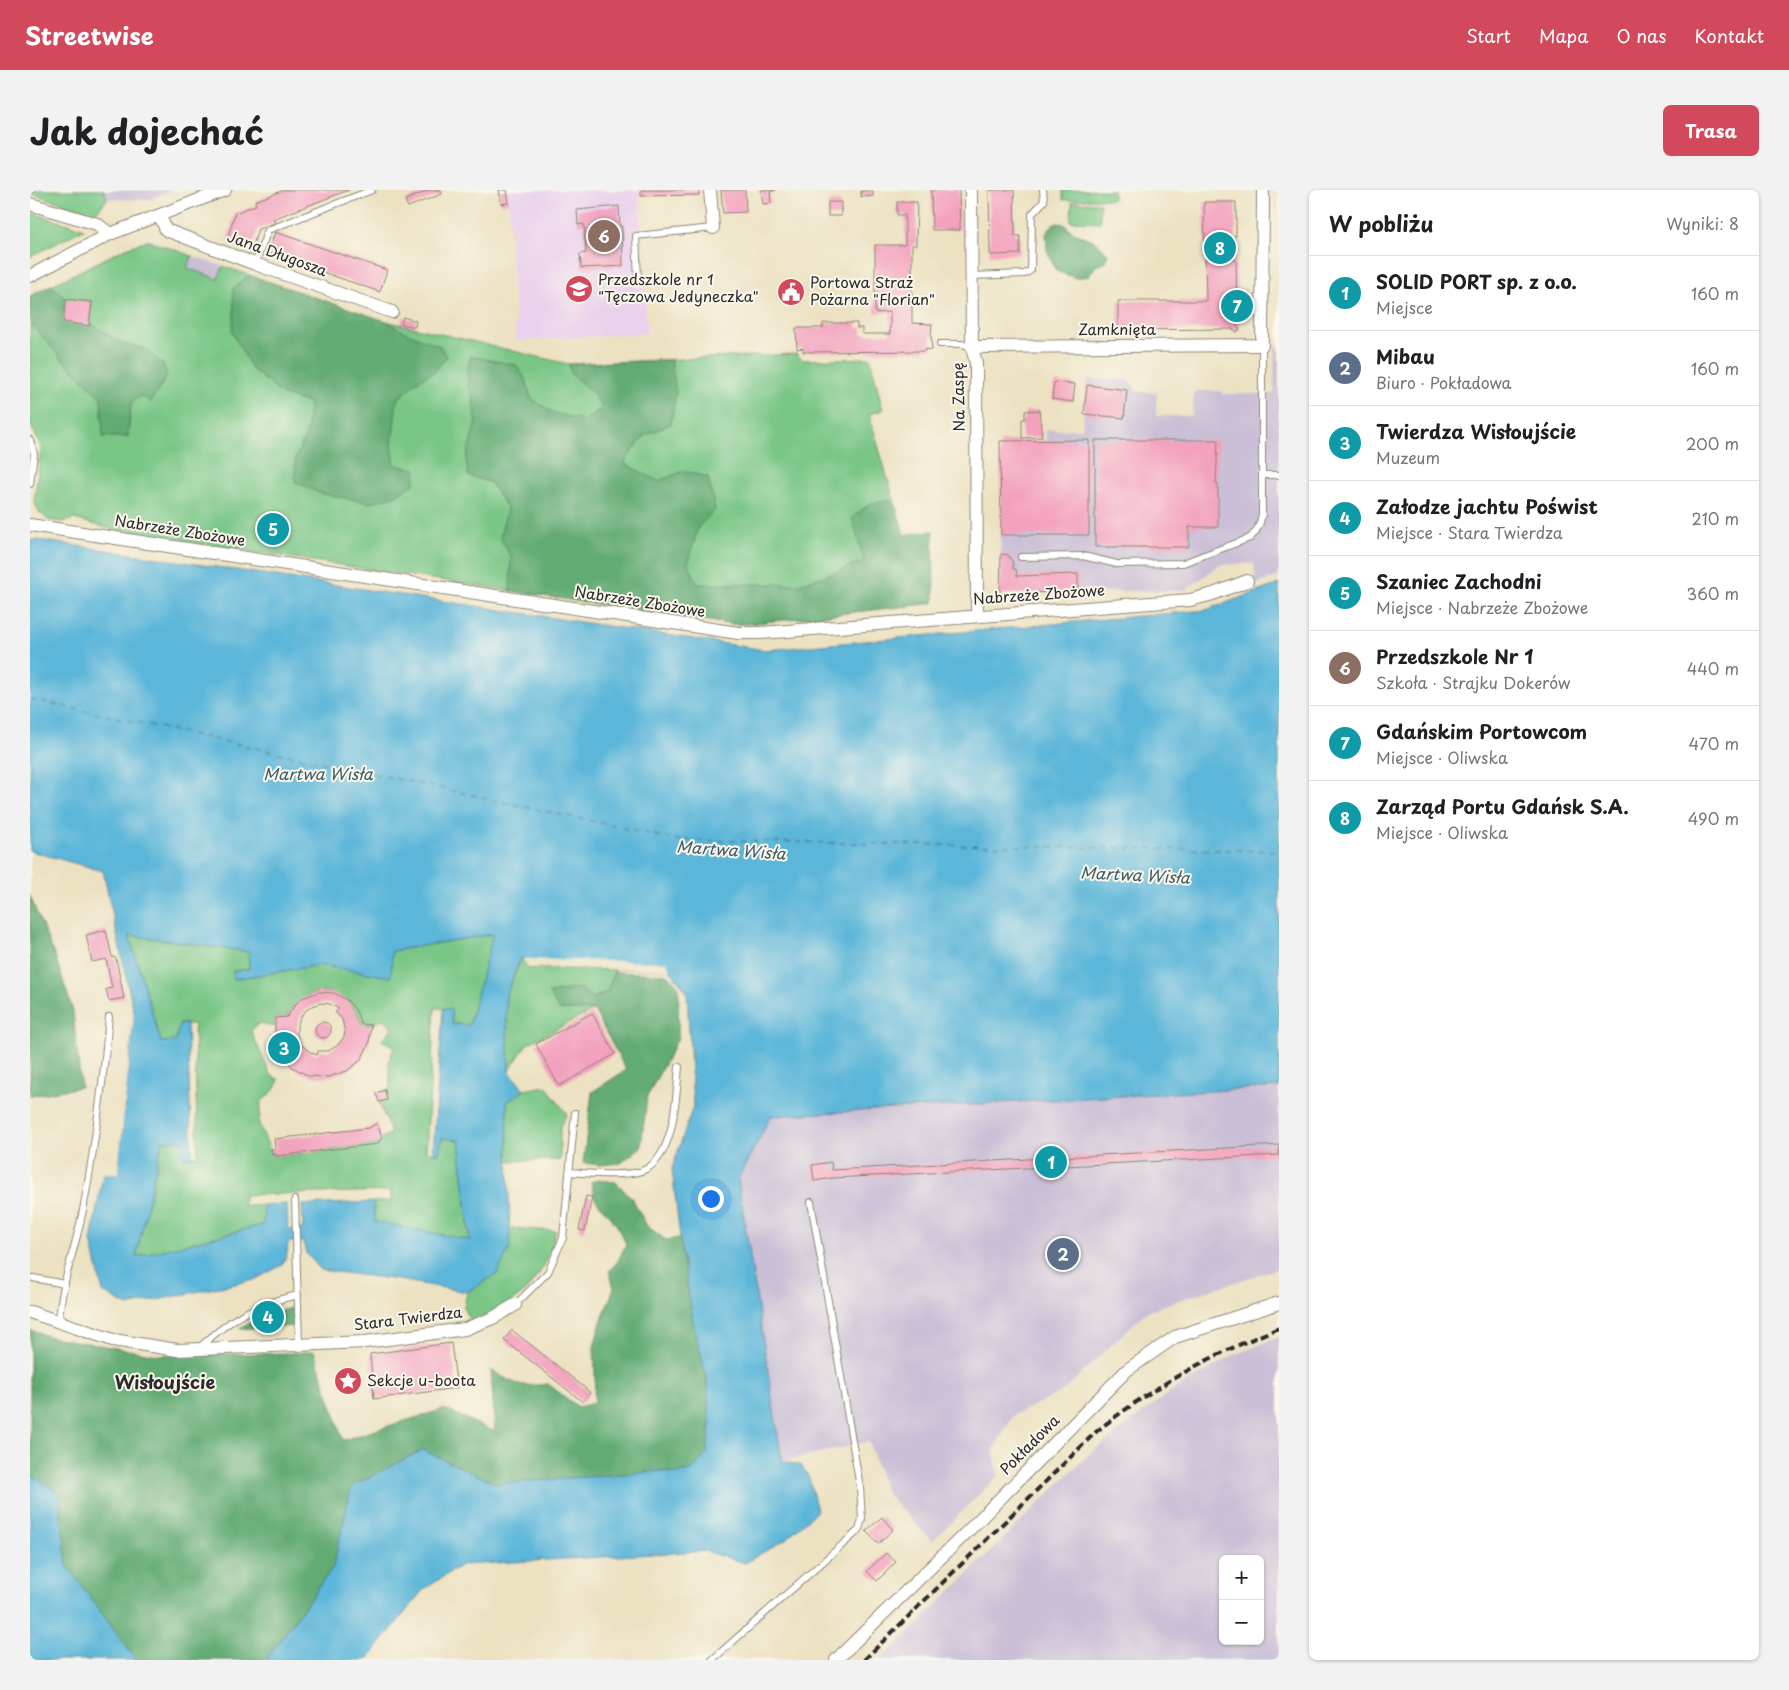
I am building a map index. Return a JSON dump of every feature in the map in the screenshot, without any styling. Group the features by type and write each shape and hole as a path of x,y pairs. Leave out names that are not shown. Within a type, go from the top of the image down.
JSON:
{"street":[{"path":"30,276 110,234 225,190"},
{"path":"710,190 713,228"},
{"name":"Na Zaspę","path":"971,190 972,347 976,363 977,610"},
{"path":"1262,345 1263,190"},
{"path":"30,204 98,224 110,234"},
{"name":"Jana Długosza","path":"160,216 166,230 255,264 392,312"},
{"name":"Zamknięta","path":"972,347 1262,345"},
{"name":"Nabrzeże Zbożowe","path":"30,525 738,633 762,633 977,610 1190,600 1213,594 1247,581"},
{"name":"Pokładowa","path":"836,1660 964,1535 1127,1370 1175,1337 1279,1303"},
{"name":"Stara Twierdza","path":"30,1312 113,1340 177,1350 365,1342 465,1329 493,1318 515,1305"}],"lane":[{"path":"255,264 268,230 372,190"},
{"path":"972,276 1025,274 1031,270 1032,214 1044,201 1043,190"},
{"path":"638,280 636,236 713,228"},
{"path":"940,344 962,344 972,347"},
{"path":"1021,556 1084,556 1117,564 1183,563 1250,538 1260,525 1262,514 1262,345"},
{"path":"30,440 34,454 30,484"},
{"path":"1262,475 1279,475"},
{"path":"59,1321 65,1284 83,1212 102,1099 109,1017"},
{"path":"569,1172 621,1174 646,1170 664,1152 675,1111 679,1067"},
{"name":"Stara Twierdza","path":"515,1305 548,1272 563,1238 575,1112"},
{"path":"295,1200 299,1345"},
{"path":"712,1660 858,1530 862,1519 860,1487 812,1202"},
{"path":"33,1278 65,1284"},
{"path":"198,1349 228,1323 260,1305 298,1295"}],"shaded area":[{"path":"104,190 174,190 147,200 107,199"},
{"name":"Przedszkole nr 1 \"Tęczowa Jedyneczka\"","path":"508,190 639,190 647,333 516,341"},
{"path":"192,256 223,266 218,279 187,268"},
{"path":"1275,345 1279,347 1279,576 1256,584 1254,563 1219,565 1186,590 1000,594 1000,441 1046,441 1046,430 1082,429 1087,385 1085,385 1088,379 1128,380 1135,387 1135,391 1157,393 1156,416 1192,416 1194,391 1221,391 1222,394 1274,394"},
{"path":"1279,1087 1279,1268 1170,1303 1145,1313 1062,1392 1014,1415 993,1450 999,1475 932,1541 886,1493 869,1442 782,1461 738,1179 771,1116"},
{"path":"1279,1337 1279,1656 1277,1660 881,1660 1088,1455 1171,1391 1234,1355"}],"green space":[{"path":"30,190 104,190 107,199 95,214 30,193"},
{"path":"1063,190 1113,190 1113,199 1063,200"},
{"path":"1072,202 1100,203 1100,222 1071,221"},
{"path":"32,213 84,229 30,257"},
{"path":"1054,223 1064,224 1074,233 1097,243 1108,253 1105,262 1096,266 1089,276 1076,278 1056,271 1047,250 1046,234"},
{"path":"147,240 192,256 187,268 218,279 223,266 374,318 568,364 797,354 803,360 870,358 883,410 869,414 904,535 933,531 934,603 747,624 730,624 122,532 74,519 62,522 48,520 39,512 34,502 41,447 30,424 30,296 124,249"},
{"path":"249,275 383,320 407,333 440,346 447,357 436,370 416,382 397,400 392,445 395,465 416,469 414,484 394,496 369,503 319,493 295,482 295,459 307,432 309,403 283,395 252,369 232,332 234,314 233,289"},
{"path":"51,285 66,299 92,302 90,320 93,325 122,343 143,348 163,364 167,376 151,402 141,396 131,403 128,437 103,437 101,398 30,323 30,296"},
{"path":"471,356 516,365 526,380 531,398 552,412 584,421 602,408 593,393 571,374 569,364 671,360 676,392 671,424 644,436 624,463 658,481 684,471 708,477 715,510 698,527 688,564 698,584 799,584 840,571 864,560 852,518 871,503 894,500 904,535 933,531 934,603 747,624 730,624 510,591 511,557 500,538 507,508 490,482 468,476 466,459 476,421 473,398 468,385 467,369"},
{"path":"30,896 56,959 73,1011 81,1087 30,1096"},
{"path":"494,934 469,1025 452,1024 451,1009 435,1008 426,1152 439,1153 442,1138 459,1139 470,1241 375,1222 373,1202 391,1201 391,1191 244,1195 244,1206 264,1205 263,1225 136,1257 162,1141 182,1140 183,1157 198,1156 194,1024 179,1024 177,1042 161,1042 129,935 249,952 249,969 233,971 235,979 320,965 390,977 391,951","holes":["323,992 342,997 352,1005 361,1024 371,1025 383,1019 392,1028 382,1040 394,1047 389,1061 390,1090 385,1090 387,1100 379,1102 391,1133 382,1138 377,1144 272,1155 259,1124 261,1102 274,1090 279,1080 270,1074 251,1031 259,1023 275,1027 275,1018 287,1017 293,1007 306,996"]},
{"path":"522,957 528,968 615,970 607,992 559,1010 594,1010 527,1044 509,1071 506,995"},
{"path":"614,972 667,974 679,987 678,1038 647,1097 641,1147 621,1163 600,1165 583,1163 592,1092 626,1070 594,1010 559,1010 549,993 580,988 593,999 607,992"},
{"path":"546,1086 567,1114 560,1127 560,1160 508,1161 507,1101 524,1090"},
{"path":"597,1180 616,1182 632,1198 647,1226 666,1240 680,1238 694,1326 707,1379 710,1425 707,1453 692,1470 677,1474 661,1471 496,1484 423,1450 352,1486 333,1567 266,1660 136,1660 67,1566 59,1493 30,1474 30,1330 51,1337 158,1355 295,1353 314,1351 343,1440 444,1409 495,1432 491,1370 518,1384 548,1384 578,1407 594,1403 594,1346 614,1288 609,1271 618,1261 626,1244 616,1224 595,1199 591,1182"},
{"path":"509,1228 556,1231 550,1253 540,1272 516,1299 496,1312 472,1323 464,1307 467,1292 497,1274 510,1247"},
{"path":"294,1307 295,1326 240,1329 259,1317"}],"water":[{"name":"Martwa Wisła","path":"30,540 766,650 1206,610 1279,584 1279,1087 771,1116 738,1179 782,1461 802,1466 809,1478 817,1511 786,1539 745,1563 705,1551 461,1565 423,1590 367,1660 266,1660 333,1567 352,1486 423,1450 497,1484 661,1471 677,1474 692,1470 707,1453 710,1425 707,1379 694,1326 680,1238 672,1169 693,1106 687,992 670,970 528,968 521,957 506,995 509,1071 524,1090 507,1102 510,1247 497,1274 467,1292 399,1280 321,1270 306,1253 303,1242 288,1242 287,1254 282,1265 254,1280 127,1306 103,1292 91,1241 103,1174 118,1174 134,1013 103,871 30,851","holes":["493,934 469,1025 452,1024 451,1009 443,1009 433,1153 439,1153 442,1138 459,1140 470,1240 375,1222 373,1202 302,1205 303,1229 288,1229 287,1204 264,1205 263,1225 136,1257 162,1141 182,1140 183,1157 192,1157 187,1024 179,1024 176,1041 161,1042 129,935 249,952 249,969 233,971 234,979 320,965 391,977 392,951"]},
{"path":"30,1474 59,1493 67,1566 136,1660 30,1660"}],"pier":[{"path":"523,959 667,962 670,970 528,968"},
{"path":"131,1013 134,1013 118,1174 110,1174 110,1171 115,1171"}],"building":[{"path":"284,190 349,190 273,219 275,223 258,229 252,248 227,240 235,213 256,205 255,201"},
{"path":"430,190 440,190 442,194 408,207 405,200"},
{"path":"499,190 507,190 509,203 501,204"},
{"path":"641,190 699,190 699,195 641,196"},
{"path":"721,190 745,190 746,212 723,213"},
{"path":"761,190 776,190 770,192 771,203 763,204"},
{"path":"931,190 959,190 960,230 932,230"},
{"path":"989,190 1014,190 1015,236 1020,236 1020,254 990,255"},
{"path":"861,191 873,191 873,196 861,197"},
{"path":"828,202 841,202 841,216 828,216"},
{"path":"897,202 917,202 916,245 912,245 912,323 932,324 932,350 803,352 803,348 797,349 796,328 823,328 823,323 857,323 857,328 862,328 862,334 890,334 890,312 875,313 875,245 905,245 905,215 897,215"},
{"path":"1204,202 1236,202 1234,260 1236,260 1237,318 1241,322 1237,326 1240,329 1237,332 1233,329 1118,330 1118,301 1206,301"},
{"path":"619,206 620,226 622,226 623,266 581,268 580,254 586,253 584,224 578,225 577,210"},
{"path":"275,232 387,270 380,292 268,253"},
{"path":"66,299 92,302 89,326 63,322"},
{"path":"403,317 416,321 415,327 401,324"},
{"path":"1054,382 1075,384 1073,402 1052,399"},
{"path":"1087,385 1127,390 1124,418 1084,414"},
{"path":"1039,410 1042,437 1022,438 1022,419 1025,419 1025,411"},
{"path":"1089,440 1089,535 1001,535 1000,441"},
{"path":"1095,440 1218,440 1216,483 1218,483 1218,527 1189,527 1189,547 1095,547"},
{"path":"1001,554 1008,555 1013,563 1013,569 1016,569 1017,576 1078,574 1078,591 1000,594"},
{"path":"106,930 112,957 116,958 124,998 109,1001 106,989 112,988 106,959 92,962 86,935"},
{"path":"319,992 334,993 347,1000 356,1011 361,1024 371,1025 369,1043 361,1060 347,1071 328,1077 309,1076 292,1067 280,1053 275,1034 275,1018 287,1017 302,998","holes":["321,1003 330,1004 339,1009 335,1012 342,1019 345,1032 344,1037 337,1046 328,1051 318,1051 317,1055 302,1045 297,1035 297,1027 300,1018 312,1006"]},
{"path":"592,1013 615,1054 559,1086 536,1044"},
{"path":"320,1022 326,1022 331,1027 329,1036 320,1038 315,1033 315,1027"},
{"path":"385,1090 387,1100 379,1102 376,1093"},
{"path":"377,1123 382,1138 377,1144 272,1155 271,1149 275,1149 274,1139 369,1128"},
{"path":"1279,1145 1279,1155 833,1178 814,1181 812,1165 831,1162 832,1170"},
{"path":"586,1196 592,1197 585,1231 579,1230"},
{"path":"512,1330 590,1392 583,1402 504,1340"},
{"path":"451,1343 457,1388 374,1399 370,1354"},
{"path":"882,1517 893,1530 878,1544 866,1531"},
{"path":"886,1553 896,1562 877,1581 867,1571"}],"ferry route":[{"path":"30,699 678,840 1276,851 1279,849"}],"railway":[{"path":"864,1660 1097,1431 1140,1399 1184,1372 1230,1349 1279,1328"}],"place":[{"name":"Przedszkole Nr 1","path":"604,236"},
{"name":"Zarząd Portu Gdańsk S.A.","path":"1220,248"},
{"name":"Przedszkole nr 1 \"Tęczowa Jedyneczka\"","path":"579,289"},
{"name":"Portowa Straż Pożarna \"Florian\"","path":"791,292"},
{"name":"Gdańskim Portowcom","path":"1237,306"},
{"name":"Szaniec Zachodni","path":"273,529"},
{"name":"Twierdza Wisłoujście","path":"284,1048"},
{"name":"SOLID PORT sp. z o.o.","path":"1051,1162"},
{"name":"Mibau","path":"1063,1254"},
{"name":"Załodze jachtu Poświst","path":"268,1317"},
{"name":"Sekcje u-boota","path":"348,1381"}],"district":[{"name":"Wisłoujście","path":"165,1383"}]}
